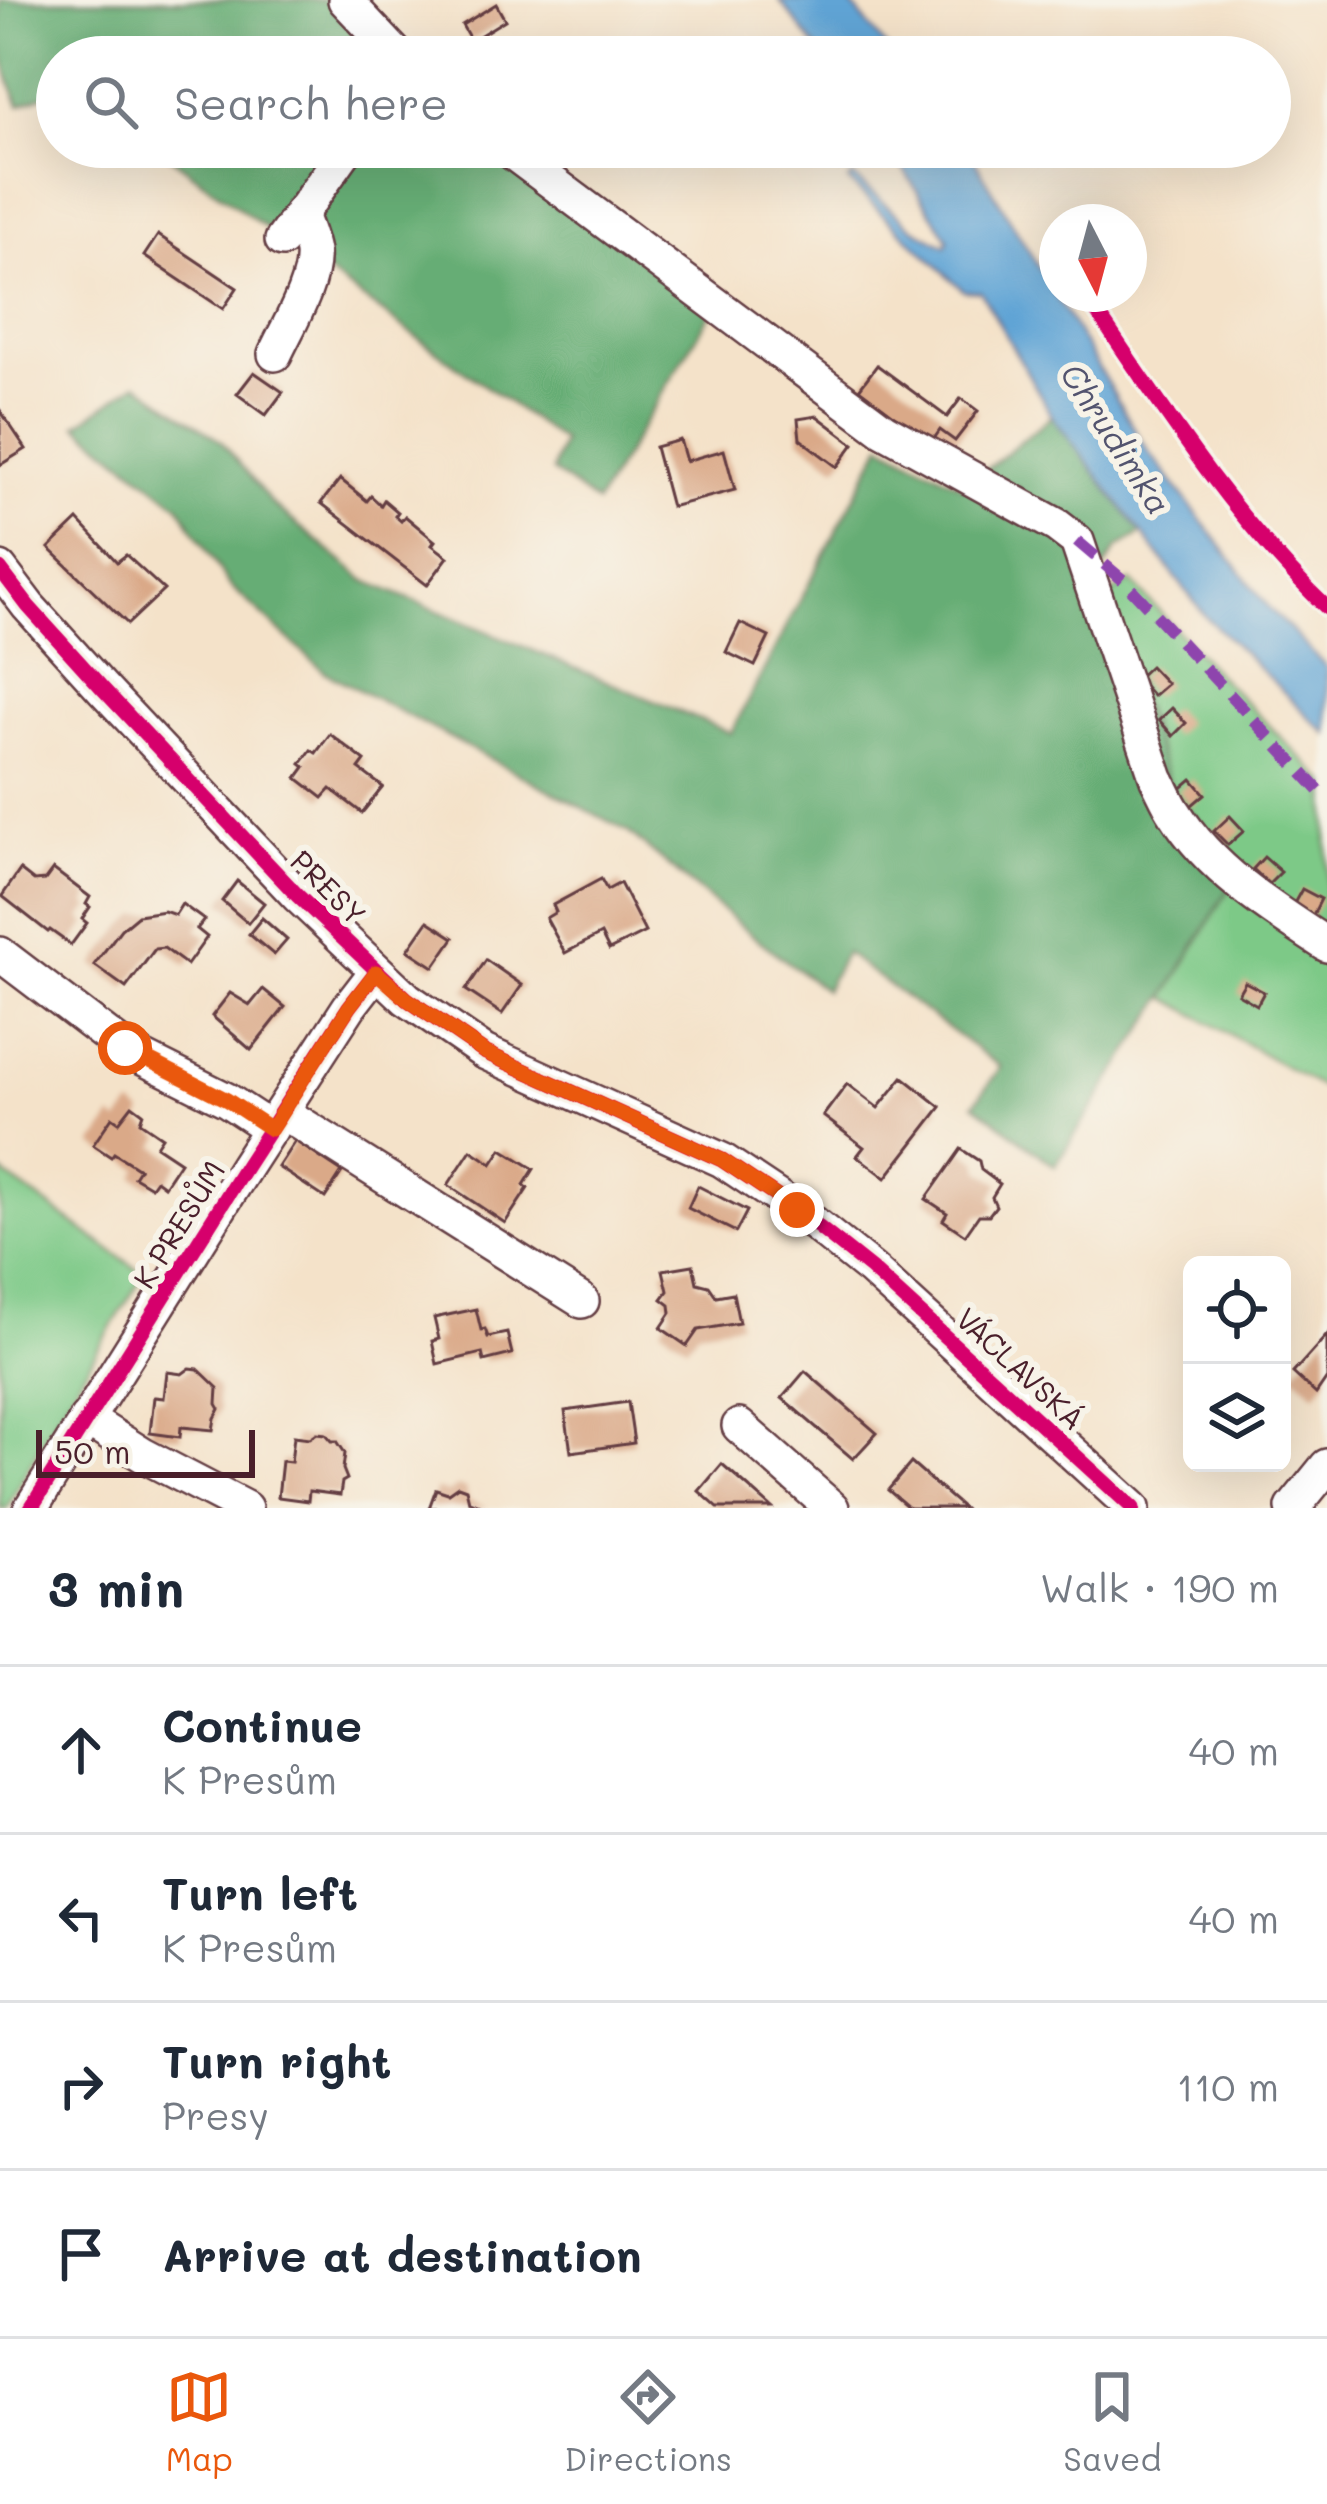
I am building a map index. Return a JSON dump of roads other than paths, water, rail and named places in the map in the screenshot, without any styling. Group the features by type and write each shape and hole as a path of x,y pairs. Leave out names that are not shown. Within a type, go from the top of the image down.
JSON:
{"street":[{"path":"345,0 379,36"},
{"path":"275,354 312,266 312,251 291,227 332,168"},
{"path":"534,168 884,430 1077,541 1157,779 1176,816 1240,883 1327,945"},
{"name":"PRESY","path":"0,569 119,706 298,896 407,999 484,1052 722,1160 797,1210 872,1269"},
{"path":"0,954 125,1048 276,1120 582,1301"},
{"name":"K PRESŮM","path":"31,1508 276,1120 376,972"},
{"name":"VÁCLAVSKÁ","path":"872,1269 1133,1508"},
{"path":"86,1419 244,1508"},
{"path":"739,1426 832,1508"},
{"path":"1293,1508 1327,1466"}],"water":[{"path":"779,0 848,0 877,36 807,36"},
{"name":"Chrudimka","path":"903,168 979,168 1039,268 1039,312 1065,312 1146,448 1270,609 1327,668 1327,734 1206,617 1052,416 981,292 964,291 848,181 853,176 913,228 946,246 948,239"}]}
